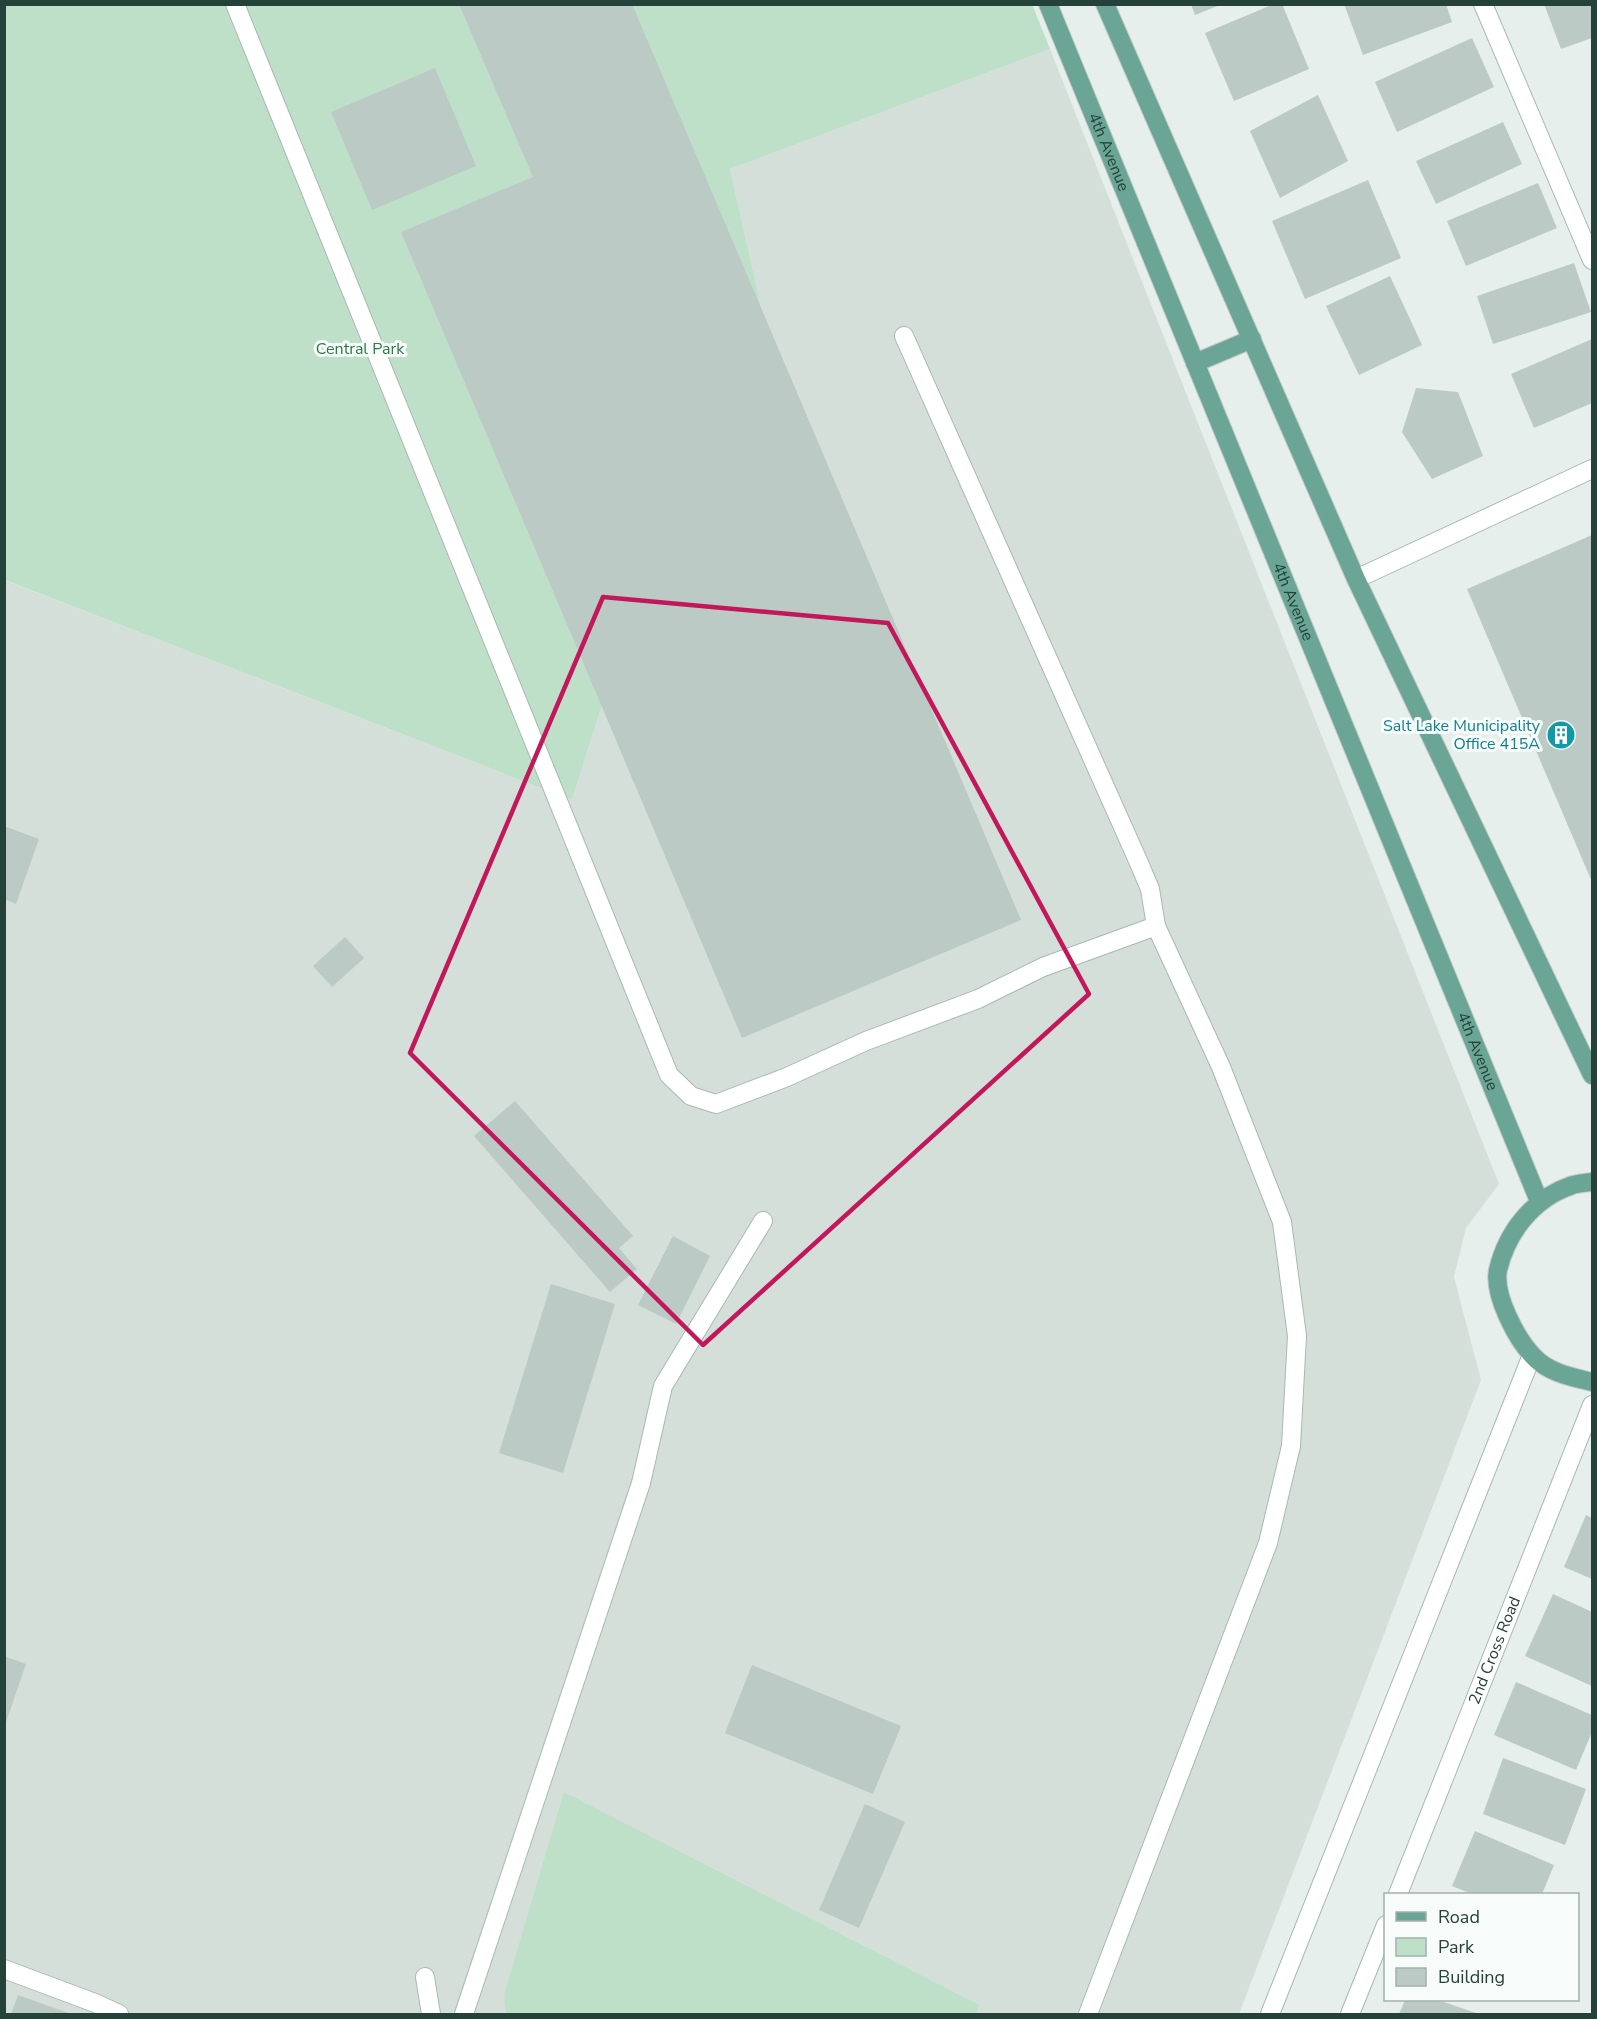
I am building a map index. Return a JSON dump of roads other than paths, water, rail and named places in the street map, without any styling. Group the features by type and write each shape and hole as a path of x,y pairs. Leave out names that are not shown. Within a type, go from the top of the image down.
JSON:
{"main road":[{"name":"4th Avenue","path":"1048,4 1539,1201"},
{"path":"1105,4 1356,579 1593,1075"},
{"path":"1195,363 1252,339"},
{"path":"1593,1182 1571,1185 1539,1201 1514,1229 1498,1271 1501,1297 1513,1330 1532,1354 1560,1374 1593,1382"}],"street":[{"path":"235,4 669,1075 691,1096 716,1104 787,1077 866,1041 978,999 1043,967 1156,926"},
{"path":"1483,4 1593,260"},
{"path":"904,336 1139,863 1150,889 1156,926 1221,1067 1282,1222 1298,1336 1291,1446 1268,1543 1088,2014"},
{"path":"1356,579 1593,469"},
{"path":"464,2014 640,1483 663,1386 763,1221"},
{"path":"1270,2014 1532,1354"},
{"name":"2nd Cross Road","path":"1398,1893 1593,1405"},
{"path":"1350,2014 1384,1930"},
{"path":"4,1969 95,2002 119,2014"},
{"path":"425,1977 430,2014"}],"place":[{"name":"Salt Lake Municipality Office 415A","path":"1561,735"}],"park label":[{"name":"Central Park","path":"360,349"}]}
